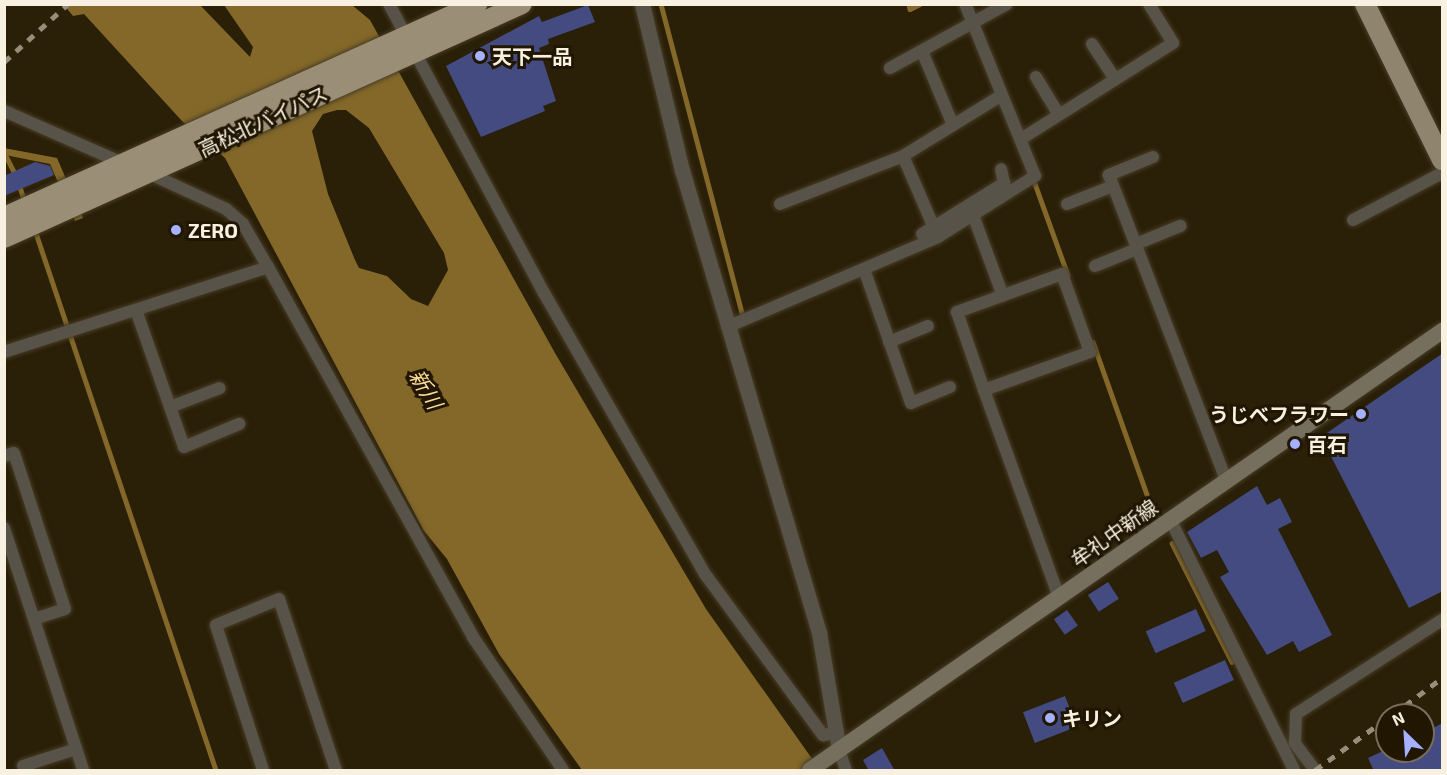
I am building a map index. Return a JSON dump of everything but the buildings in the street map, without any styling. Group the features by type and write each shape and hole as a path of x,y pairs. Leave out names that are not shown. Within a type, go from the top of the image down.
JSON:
{"highway":[{"name":"高松北バイパス","path":"4,238 154,171 411,44 477,4"},
{"name":"高松北バイパス","path":"4,218 130,161 411,44 522,4"}],"main road":[{"path":"1365,4 1443,160"},
{"name":"牟礼中新線","path":"810,771 834,747 1059,597 1443,331"}],"street":[{"path":"389,4 550,303 705,574 822,735 834,747 846,771"},
{"path":"642,4 727,327 819,633 834,747"},
{"path":"727,327 864,269 973,215 1035,176 965,4"},
{"path":"890,68 1007,4"},
{"path":"1021,140 1173,43 1149,4"},
{"path":"1092,44 1115,80"},
{"path":"922,51 953,125"},
{"path":"1036,77 1059,115"},
{"path":"780,204 903,156 1002,95"},
{"path":"4,111 154,171 226,209 243,224 472,637 563,771"},
{"path":"903,156 936,232"},
{"path":"1153,157 1109,175 1226,480"},
{"path":"922,234 936,232 1004,183 1001,170"},
{"path":"1353,220 1443,173"},
{"path":"1067,204 1113,186"},
{"path":"973,215 1003,296"},
{"path":"1095,266 1180,226"},
{"path":"4,352 268,267"},
{"path":"864,269 911,403 950,387"},
{"path":"984,390 1090,352 1062,274 957,312 984,390 1059,597"},
{"path":"136,310 184,447 239,424"},
{"path":"890,342 928,326"},
{"path":"170,407 220,388"},
{"path":"4,456 14,453 66,609 34,619"},
{"path":"1170,519 1294,771"},
{"path":"4,528 83,771"},
{"path":"263,771 216,625 279,599 336,771"},
{"path":"1315,771 1296,743 1296,714 1443,620"},
{"path":"23,766 76,749"}],"shaded area":[{"path":"4,155 50,164 56,176 5,199"}],"water":[{"name":"新川","path":"64,5 200,5 250,57 253,47 224,5 352,5 370,20 555,353 706,609 820,770 582,770 499,654 447,559 424,531 225,158 182,121 84,14 73,16","holes":["346,110 369,128 444,253 448,270 428,306 411,299 387,276 359,268 355,260 328,194 312,131 323,114"]},
{"path":"4,148 57,158 83,218 75,221 50,164 5,155"}],"waterway":[{"path":"661,4 742,313"},
{"path":"909,4 910,9 920,4"},
{"path":"4,152 16,176"},
{"path":"1033,178 1068,275"},
{"path":"19,184 25,202"},
{"path":"35,230 216,770"},
{"path":"1093,342 1153,511"},
{"path":"1172,543 1232,662"}],"railway":[{"path":"4,62 68,4"},
{"path":"1408,703 1442,678"},
{"path":"1315,770 1375,727"}],"place":[{"name":"天下一品","path":"480,56"},
{"name":"ZERO","path":"176,230"},
{"name":"うじべフラワー","path":"1361,414"},
{"name":"百石","path":"1295,444"},
{"name":"キリン","path":"1050,718"}]}
